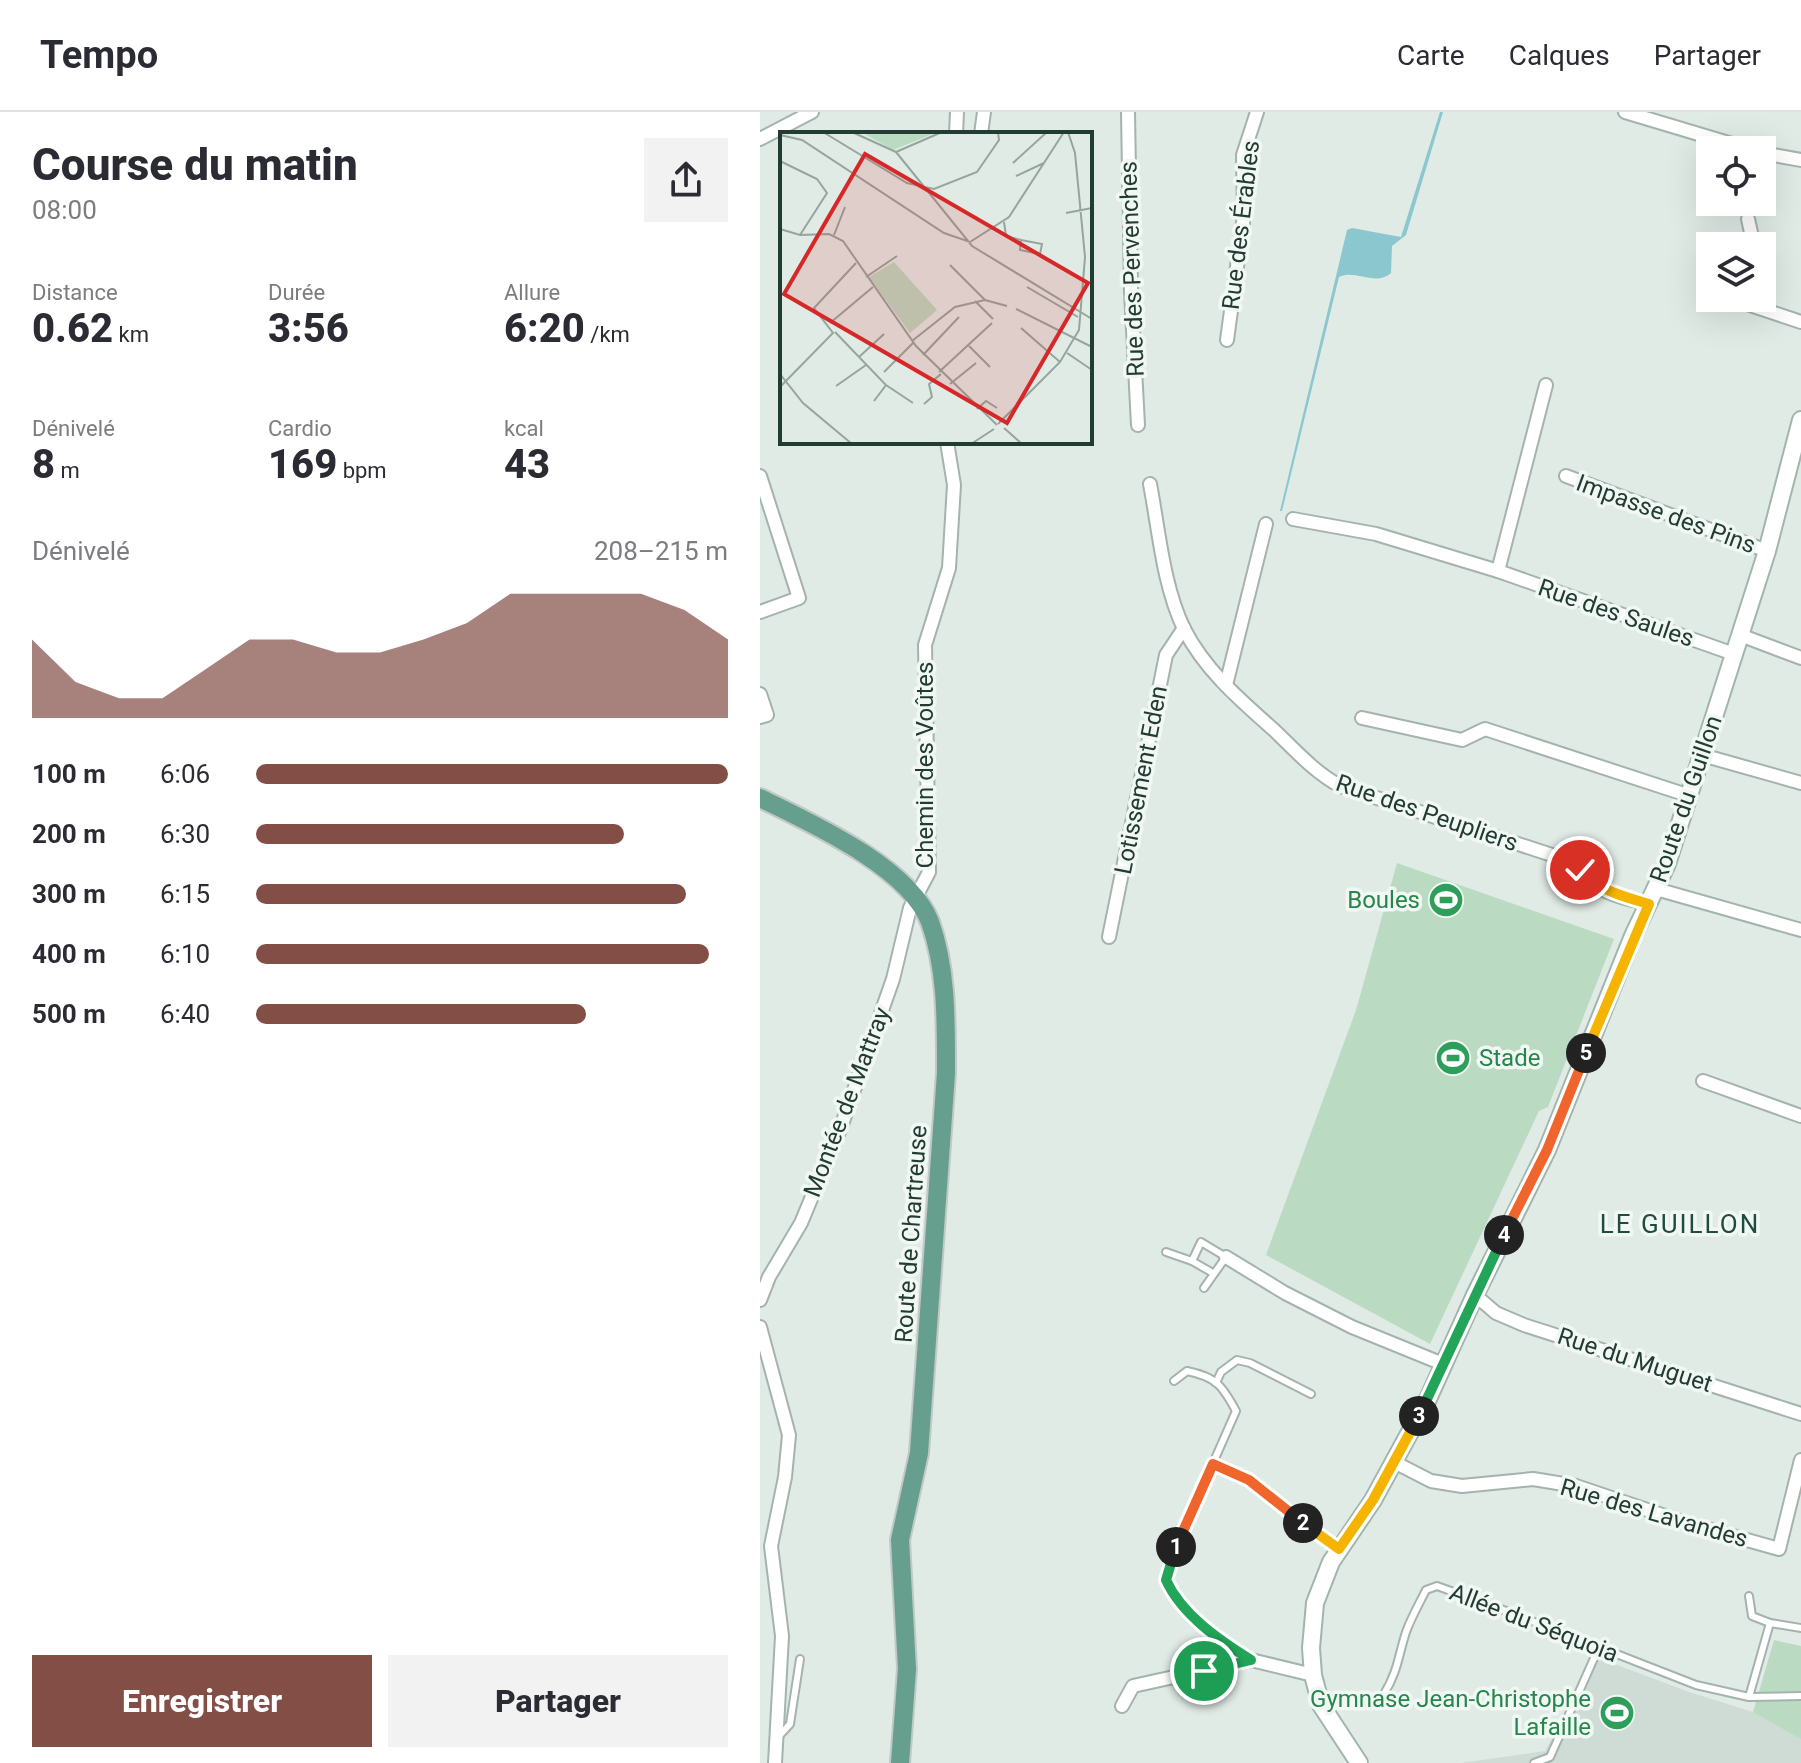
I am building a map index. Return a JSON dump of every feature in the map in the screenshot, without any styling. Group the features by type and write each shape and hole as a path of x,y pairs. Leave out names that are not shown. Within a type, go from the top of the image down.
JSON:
{"main road":[{"name":"Route de Chartreuse","path":"760,798 888,870 916,897 929,920 939,956 946,1030 946,1073 919,1453 900,1540 907,1669 900,1763"}],"street":[{"path":"760,139 812,112"},
{"path":"956,132 957,112"},
{"path":"981,132 984,112"},
{"name":"Rue des Pervenches","path":"1128,112 1131,292 1138,425"},
{"name":"Rue des Érables","path":"1227,340 1244,215 1243,155 1257,112"},
{"path":"1625,112 1705,136"},
{"path":"1776,156 1801,160"},
{"path":"1776,159 1801,167"},
{"path":"1748,219 1751,232"},
{"path":"1771,312 1801,322"},
{"path":"1498,571 1546,385"},
{"name":"Route du Guillon","path":"1359,1763 1321,1705 1313,1675 1311,1648 1315,1603 1321,1582 1394,1462 1547,1150 1633,936 1653,896 1690,796 1767,551 1801,420"},
{"name":"Chemin des Voûtes","path":"916,897 929,872 925,645 949,568 954,485 947,444"},
{"path":"760,476 799,598 760,612"},
{"name":"Impasse des Pins","path":"1566,476 1767,551"},
{"name":"Rue des Peupliers","path":"1150,484 1168,580 1184,628 1204,660 1226,685 1321,777 1340,786 1568,861 1593,884 1607,892 1653,896 1801,930"},
{"name":"Rue des Saules","path":"1293,519 1376,534 1498,571 1734,654"},
{"path":"1226,685 1266,524"},
{"name":"Lotissement Eden","path":"1109,937 1166,655 1184,628"},
{"path":"1740,635 1801,658"},
{"path":"760,694 767,715 760,717"},
{"path":"1362,718 1462,740 1485,729 1690,796"},
{"path":"1702,755 1801,783"},
{"name":"Montée de Mattray","path":"760,1300 769,1277 801,1223 841,1127 881,1016 910,908 916,897"},
{"path":"1703,1081 1801,1116"},
{"path":"1226,1257 1285,1293 1352,1327 1443,1364"},
{"name":"Rue du Muguet","path":"1475,1295 1496,1313 1524,1325 1801,1414"},
{"path":"760,1327 789,1435 785,1477 771,1546 782,1636 775,1763"},
{"name":"Rue des Lavandes","path":"1394,1462 1431,1481 1462,1486 1533,1479 1576,1486 1683,1522 1779,1549 1801,1460"},
{"path":"1122,1706 1133,1686 1251,1660 1313,1675"}],"lane":[{"path":"1192,1261 1201,1242 1226,1257 1204,1288"},
{"path":"1166,1252 1213,1273"},
{"path":"1216,1383 1221,1372 1237,1360 1250,1363 1311,1394"},
{"path":"1174,1381 1187,1371 1207,1375 1225,1391 1236,1411 1173,1554 1166,1580 1174,1596 1194,1617 1225,1644 1251,1660"},
{"path":"1213,1464 1249,1480 1339,1549"},
{"name":"Allée du Séquoia","path":"1384,1694 1396,1673 1407,1631 1426,1590 1437,1586 1696,1685 1749,1697 1801,1696"},
{"path":"1749,1596 1752,1616 1770,1623 1801,1628"},
{"path":"1749,1697 1770,1623"},
{"path":"1534,1763 1550,1757 1599,1647"},
{"path":"777,1739 790,1724 800,1659"}],"shaded area":[{"path":"1596,1657 1753,1712 1779,1710 1801,1719 1801,1763 1461,1763 1545,1751"}],"green space":[{"name":"Stade","path":"1397,863 1614,939 1548,1107 1539,1111 1430,1344 1266,1255 1356,1010"},
{"path":"1774,1640 1801,1646 1801,1739 1753,1712"}],"water":[{"path":"1440,112 1443,112 1406,235 1392,246 1391,273 1379,278 1339,277 1280,511 1347,230 1352,228 1401,237"}],"place":[{"name":"Boules","path":"1446,900"},
{"name":"Stade","path":"1453,1058"},
{"name":"Gymnase Jean-Christophe Lafaille","path":"1617,1713"}],"district":[{"name":"LE GUILLON","path":"1680,1224"}],"route":[{"path":"1204,1671 1251,1660 1225,1644 1194,1617 1174,1596 1166,1580 1173,1554 1213,1464 1249,1480 1339,1549 1373,1500 1428,1399 1475,1295 1547,1150 1633,936 1649,904 1607,892 1593,884 1580,870"}]}
